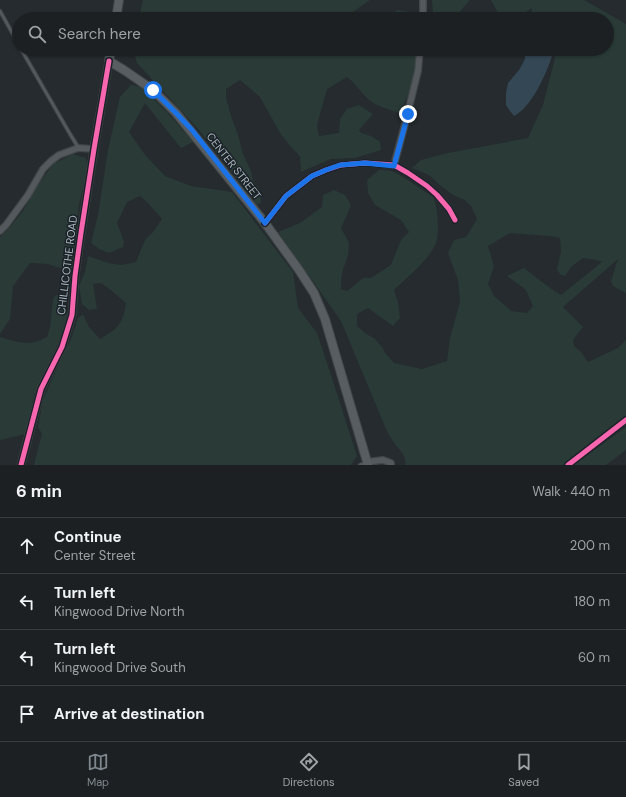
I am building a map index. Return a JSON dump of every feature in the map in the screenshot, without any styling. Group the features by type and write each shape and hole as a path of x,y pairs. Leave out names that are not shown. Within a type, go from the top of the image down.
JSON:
{"main road":[{"path":"117,12 119,0"},
{"name":"CHILLICOTHE ROAD","path":"109,61 110,56"},
{"name":"CENTER STREET","path":"109,61 153,90 192,130 265,223 299,270 314,294 325,319 365,464"}],"street":[{"path":"423,12 424,0"},
{"path":"394,166 418,71 419,56"},
{"name":"CHILLICOTHE ROAD","path":"21,465 41,389 62,347 72,316 75,276 81,234 109,61"},
{"path":"0,231 28,194 43,169 51,161 59,155 78,148 94,148"},
{"path":"265,223 286,196 312,176 340,165 365,163 394,166 408,173 428,186 449,209 455,220"},
{"path":"568,465 626,420"},
{"path":"365,464 383,460 391,465"}],"lane":[{"path":"0,11 12,32"},
{"path":"26,56 78,148"}],"shaded area":[{"path":"143,0 370,0 353,12 140,12"},
{"path":"432,0 470,0 459,12 433,12"},
{"path":"491,0 584,0 605,12 532,12 532,8 525,12 497,12"},
{"path":"397,10 411,12 395,12"},
{"path":"614,17 626,24 626,293 613,286 611,281 618,259 563,307 583,327 573,340 574,346 581,352 588,362 618,348 626,340 626,417 563,465 405,465 405,458 386,429 341,321 278,232 300,223 322,207 323,195 334,190 345,195 351,205 341,228 349,243 348,255 341,280 341,289 347,291 363,278 371,278 391,265 401,240 409,232 401,220 375,205 368,193 367,180 379,170 394,172 433,197 438,221 437,241 422,263 394,290 398,302 400,318 393,326 368,308 357,314 357,326 375,339 394,363 422,369 447,361 450,338 460,302 458,280 448,253 454,240 466,237 477,219 471,206 465,200 453,195 429,175 412,168 421,160 448,153 528,138 543,105 555,58 553,56 614,56","holes":["510,233 560,238 561,251 557,270 561,275 565,276 571,267 583,258 602,262 561,295 524,268 507,276 526,290 533,306 527,313 511,311 494,296 488,284 494,266 488,246"]},
{"path":"135,56 416,56 414,74 407,98 399,113 370,101 347,77 327,89 317,125 319,136 339,133 340,119 347,109 359,105 373,114 359,130 361,133 371,136 380,142 381,150 355,158 331,159 301,172 300,156 280,133 260,97 240,80 226,89 226,98 243,154 251,171 253,181 260,190 261,203 257,205 198,129 137,63"},
{"path":"131,85 141,87 167,112 193,142 181,148 145,103 129,132 146,156 165,176 191,186 232,192 293,272 298,308 317,333 357,456 351,465 34,465 42,434 38,427 43,400 71,339 78,318 83,314 89,327 100,339 118,326 125,310 126,303 101,283 93,284 97,309 89,310 82,304 79,286 85,272 88,256 108,263 122,265 136,262 145,240 162,219 140,196 127,202 117,223 124,242 123,247 109,253 99,249 91,243 98,215 108,150 120,97"},
{"path":"73,154 86,158 88,170 79,204 72,272 48,264 30,263 13,286 10,319 0,334 0,237 23,211 34,191 53,164"},
{"path":"56,295 63,297 67,316 58,344 34,395 26,434 0,440 0,337 17,342 31,343 47,337 50,327 53,299"},
{"path":"626,427 626,450 606,465 574,465"}],"water":[{"path":"525,56 552,56 538,89 521,112 514,116 506,105 506,93 508,83 519,70"}],"cycle path":[{"path":"21,465 41,389 62,347 72,315 75,276 81,233 109,61"},
{"path":"265,223 286,196 312,176 341,165 365,163 394,165 408,173 437,195 449,209 455,220"},
{"path":"568,465 626,420"}],"route":[{"path":"153,90 192,130 265,223 286,196 312,176 340,165 365,163 394,166 408,114"}]}
